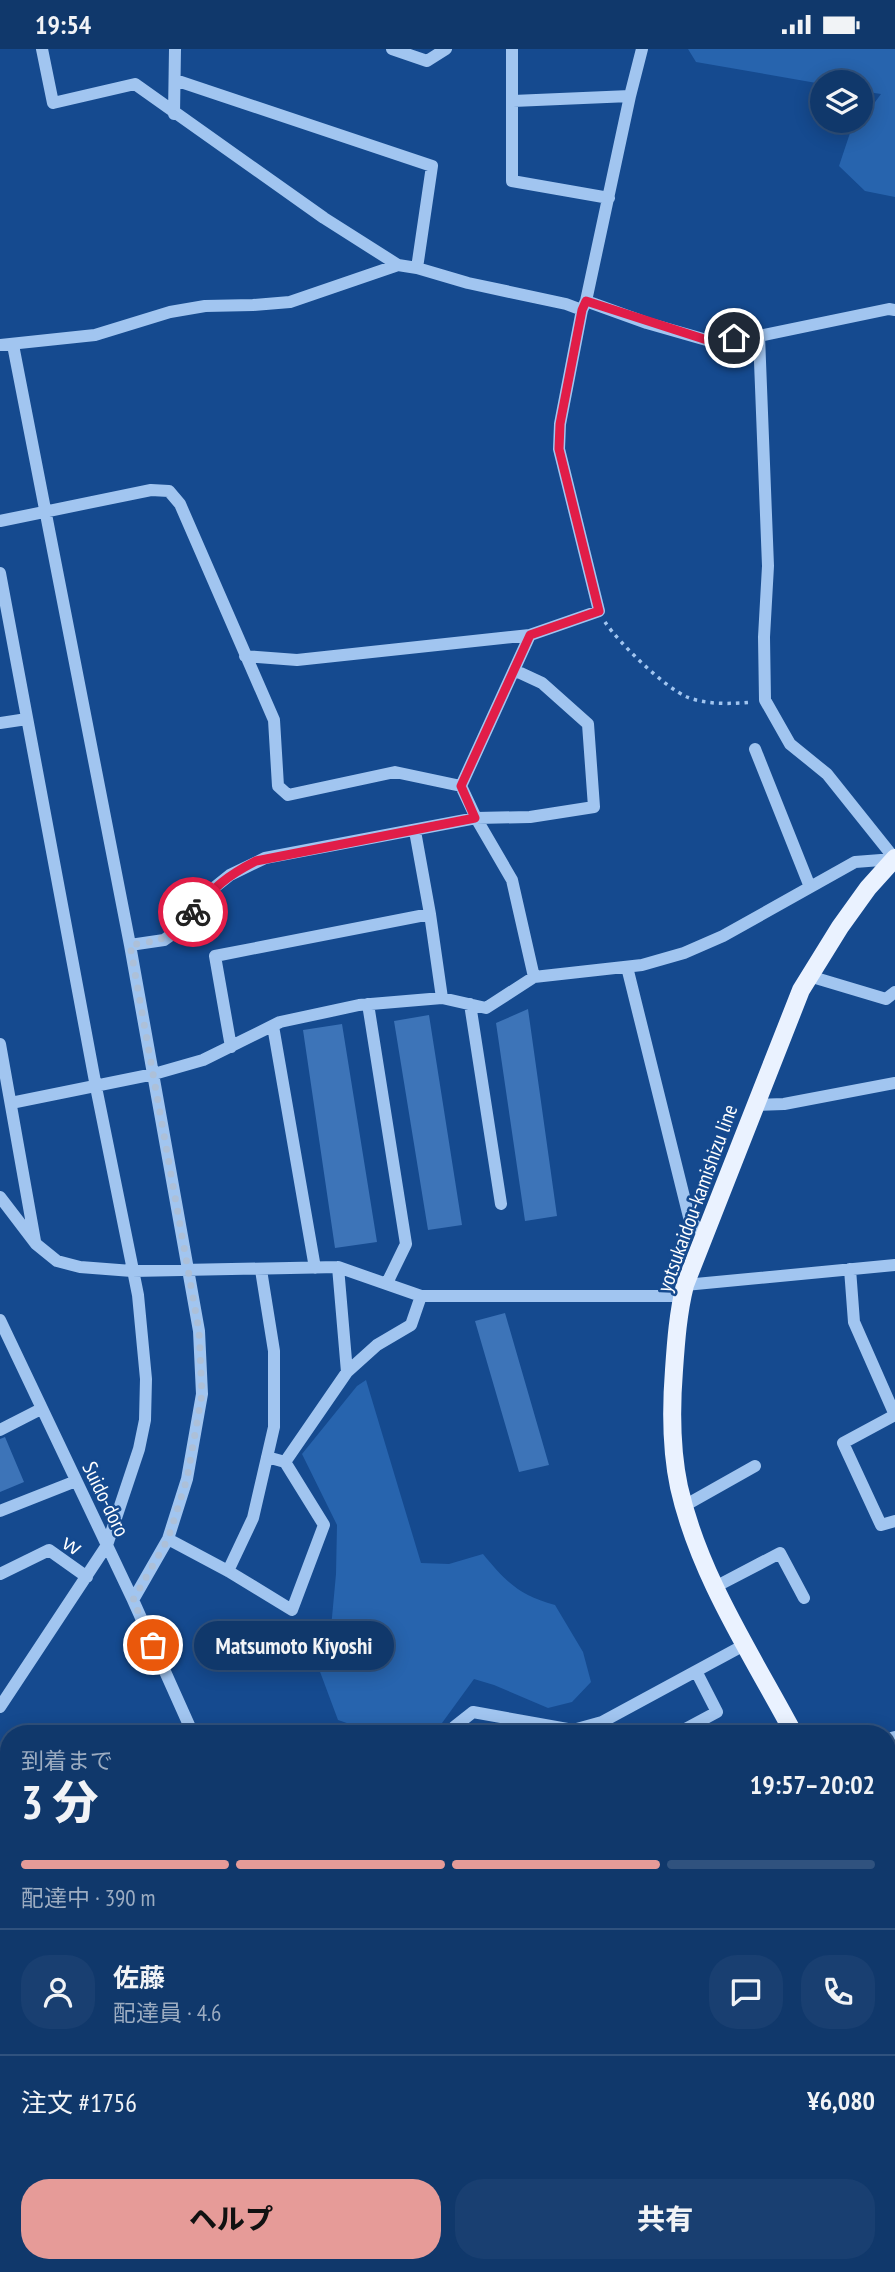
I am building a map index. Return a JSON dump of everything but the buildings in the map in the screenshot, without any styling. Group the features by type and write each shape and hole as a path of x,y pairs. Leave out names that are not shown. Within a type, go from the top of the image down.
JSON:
{"main road":[{"name":"yotsukaidou-kamishizu line","path":"789,1725 715,1587 697,1546 684,1506 671,1410 677,1326 684,1291 705,1234 801,990 839,927 868,888 895,859"}],"street":[{"path":"42,49 53,103 135,85 324,218 397,265 468,283 584,306 710,341 759,336 889,309 895,310"},
{"path":"174,114 175,49"},
{"path":"392,49 427,61 446,49"},
{"path":"512,49 512,181 609,198"},
{"path":"245,656 298,660 530,635 599,611 559,449 560,424 642,49"},
{"path":"175,80 432,166 417,268"},
{"path":"513,101 630,96"},
{"path":"133,1600 168,1539 187,1479 202,1394 199,1331 130,945 46,512 6,345 95,335 170,312 205,306 253,306 290,302 397,265"},
{"path":"759,336 768,566 764,638 765,701 790,744 827,774 895,859"},
{"path":"0,521 151,490 169,491 180,504 274,720 278,786 288,795 396,772 461,786"},
{"path":"0,573 96,1087 138,1295 146,1379 145,1420 130,1480 107,1545 0,1707"},
{"path":"530,635 461,786 475,818 512,880 534,977"},
{"path":"130,945 164,940 178,930 215,887 230,875 256,861 475,818 530,817 594,807 588,724 542,683 514,670"},
{"path":"0,723 27,719"},
{"path":"755,750 810,887"},
{"path":"415,831 442,997"},
{"path":"11,1103 96,1087 203,1060 280,1022 368,1004 442,997 486,1008 534,977 642,965 684,953 723,936 855,862 895,859"},
{"path":"231,1047 215,956 430,914"},
{"path":"627,967 690,1221 705,1234"},
{"path":"809,976 886,999 895,992"},
{"path":"368,1004 406,1244 387,1283"},
{"path":"470,1005 501,1204"},
{"path":"273,1026 315,1268"},
{"path":"0,1044 36,1244"},
{"path":"755,1105 784,1104 895,1083"},
{"path":"0,1197 36,1244 57,1261 80,1267 132,1271 338,1268 421,1296 684,1291 895,1265"},
{"path":"338,1268 346,1372"},
{"path":"850,1269 854,1322 895,1415 842,1443 881,1525 895,1521"},
{"path":"228,1571 253,1518 274,1427 274,1351 261,1270"},
{"path":"285,1462 346,1372 377,1345 411,1325 421,1296"},
{"name":"Suido-doro","path":"0,1320 133,1600 189,1725"},
{"path":"0,1430 41,1409"},
{"path":"168,1539 292,1610 324,1525 285,1462 267,1457"},
{"path":"684,1506 755,1466"},
{"path":"0,1511 76,1481"},
{"name":"ｗ","path":"0,1574 49,1550 87,1577"},
{"path":"715,1587 780,1553 804,1598"},
{"path":"592,1725 746,1644"},
{"path":"693,1725 717,1712 696,1671"},
{"path":"457,1725 473,1712 541,1725"}],"path":[{"path":"599,611 607,626 650,670 686,697 732,704 765,701"}],"shaded area":[{"path":"688,49 895,49 895,197 865,191 839,166 850,133 873,133 873,105 881,94 873,93 873,70 810,70 810,82 696,62"},
{"path":"366,1380 421,1563 449,1564 483,1554 522,1592 555,1605 583,1652 591,1682 572,1702 548,1708 474,1679 441,1725 353,1725 338,1720 316,1661 331,1628 337,1525 302,1454 357,1386"}],"way so far":[{"path":"153,1645 133,1600 168,1539 187,1479 202,1394 199,1331 130,945 164,940 178,930 193,912"}],"place":[{"name":"Matsumoto Kiyoshi","path":"153,1645"}],"route":[{"path":"193,912 215,887 230,875 256,861 475,818 461,786 530,635 599,611 559,449 564,401 586,301 647,323 710,341 734,338"}]}
